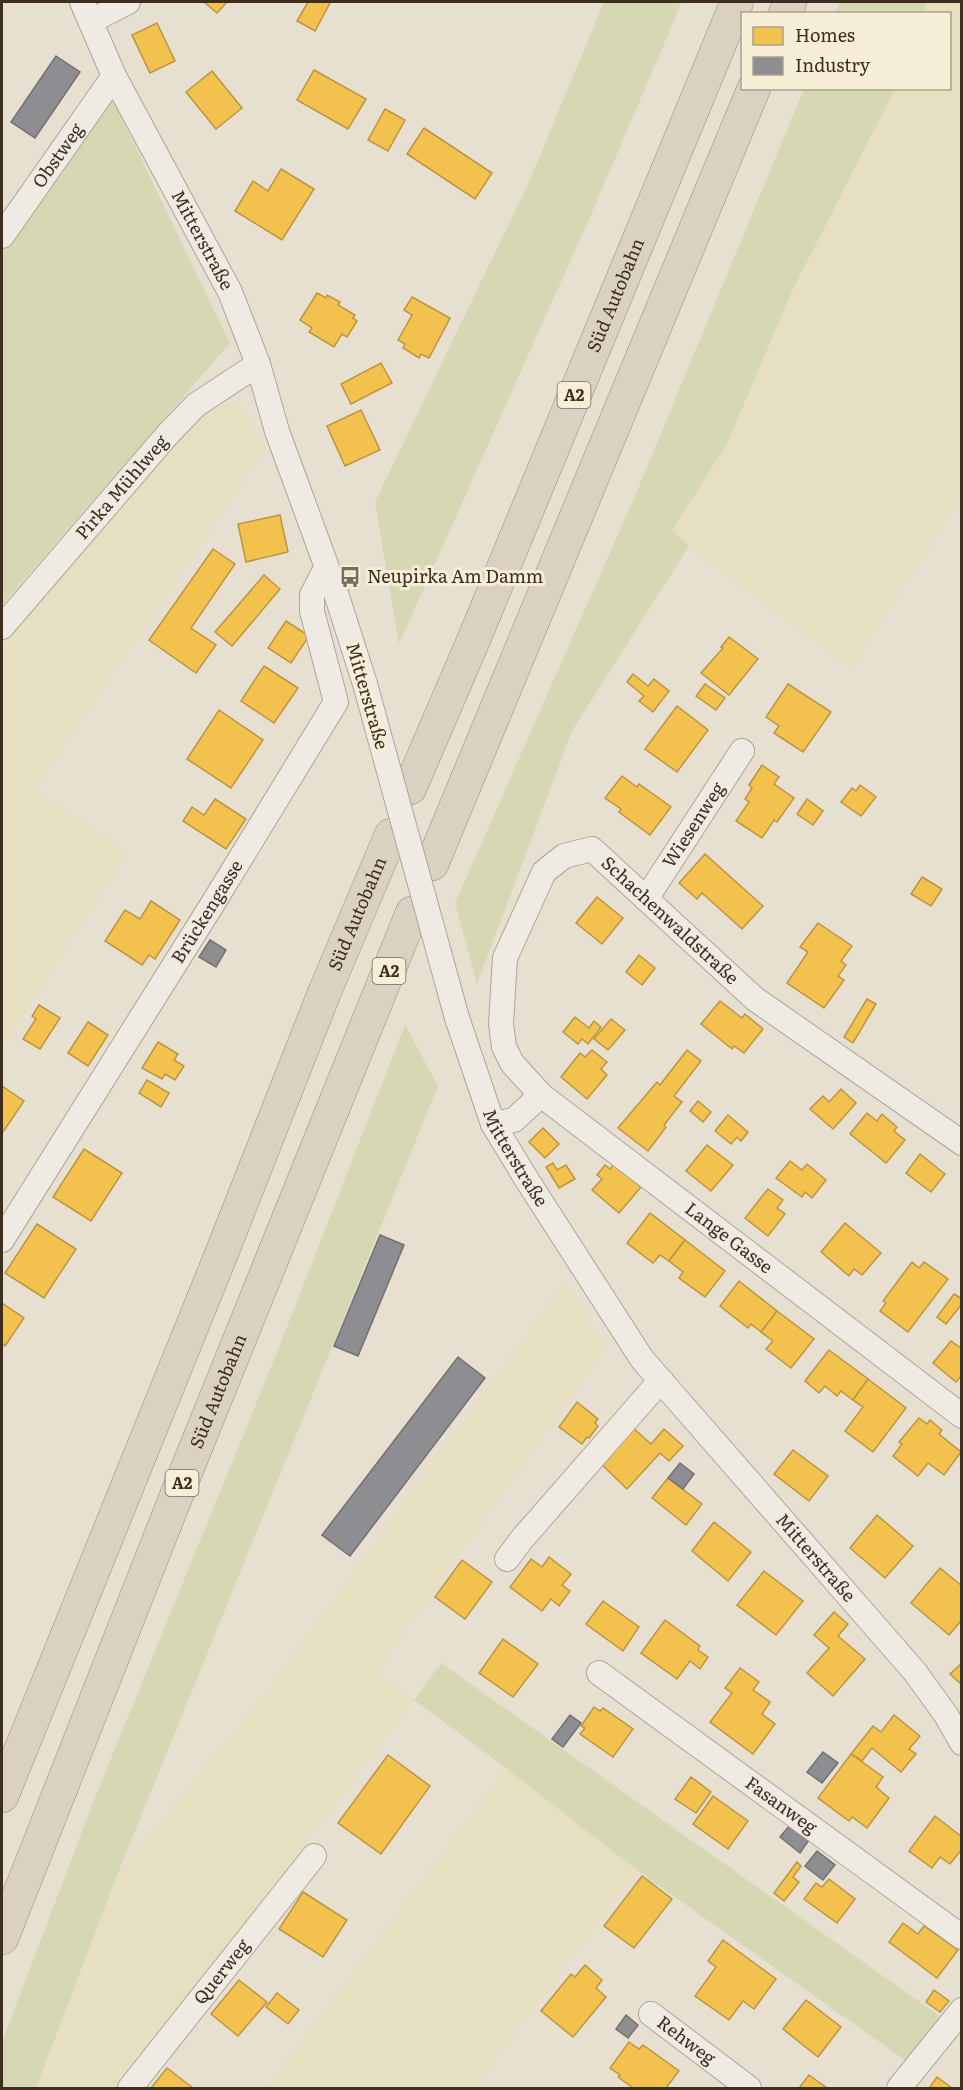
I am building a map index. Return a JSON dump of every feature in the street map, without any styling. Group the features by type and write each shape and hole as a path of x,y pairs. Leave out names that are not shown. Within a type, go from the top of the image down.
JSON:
{"highway":[{"name":"Süd Autobahn","path":"410,788 479,628 737,2"},
{"path":"432,864 753,90"},
{"name":"Süd Autobahn","path":"2,1796 325,991 391,835"},
{"name":"Süd Autobahn","path":"2,1938 177,1494 412,913"}],"street":[{"path":"87,11 128,2"},
{"name":"Mitterstraße","path":"87,11 114,76 230,292 258,364 277,431 365,684 457,1018 493,1124 642,1359 915,1672 946,1715 962,1743"},
{"name":"Obstweg","path":"2,236 114,76"},
{"name":"Pirka Mühlweg","path":"2,627 196,405 258,364"},
{"name":"Brückengasse","path":"2,1240 228,880 336,702 312,610 312,595 326,568"},
{"name":"Wiesenweg","path":"646,899 742,751"},
{"name":"Schachenwaldstraße","path":"541,1095 512,1063 504,1047 501,1024 505,958 544,872 564,856 592,849 755,999 962,1143"},
{"path":"493,1124 514,1120 541,1095"},
{"name":"Lange Gasse","path":"541,1095 962,1416"},
{"path":"507,1559 661,1380"},
{"name":"Fasanweg","path":"599,1673 962,1937"},
{"name":"Querweg","path":"130,2088 314,1856"},
{"path":"899,2088 962,2010"},
{"name":"Rehweg","path":"651,2014 749,2088"}],"shaded area":[{"path":"927,2 961,2 961,497 851,669 689,546 672,530 727,444 791,293 894,90 951,90 951,12 923,12"},
{"path":"233,402 245,409 261,443 267,447 35,789 128,852 2,1048 2,645 176,442 204,415 224,403"},
{"path":"565,1282 606,1347 376,1672 414,1700 119,2088 36,2088 118,1873 266,1693"},
{"path":"506,1768 638,1871 473,2088 267,2088"}],"green space":[{"path":"604,2 682,2 590,217 399,644 375,502 529,182"},
{"path":"840,2 927,2 923,12 835,12"},
{"path":"804,90 894,90 791,293 727,444 672,530 689,546 572,731 477,984 455,903 635,496"},
{"path":"111,96 230,343 2,605 2,252"},
{"path":"405,1025 438,1086 118,1873 36,2088 2,2088 2,2042 94,1800 276,1355"},
{"path":"441,1663 941,2017 909,2063 638,1871 414,1700"}],"building: Homes":[{"path":"204,2 227,2 217,13"},
{"path":"308,2 330,3 315,31 297,21"},
{"path":"157,23 175,61 150,73 132,35"},
{"path":"314,70 366,99 348,129 297,100"},
{"path":"212,71 242,108 216,129 186,92"},
{"path":"385,109 405,120 388,151 368,140"},
{"path":"424,128 492,173 475,199 407,154"},
{"path":"281,169 314,189 282,240 235,211 253,181 268,191"},
{"path":"317,293 340,302 338,305 355,315 353,318 357,321 347,337 342,334 334,347 309,332 312,328 300,320"},
{"path":"412,297 450,318 429,358 421,354 419,358 403,348 405,344 398,340 412,315 404,310"},
{"path":"381,363 392,383 351,404 341,384"},
{"path":"361,410 380,450 345,466 327,426"},
{"path":"280,515 288,552 246,562 238,524"},
{"path":"213,549 235,564 191,628 216,645 196,673 149,640"},
{"path":"264,575 280,589 232,646 215,632"},
{"path":"286,621 309,636 291,663 268,648"},
{"path":"729,637 758,659 729,695 701,673 723,648 721,647"},
{"path":"264,666 298,688 274,723 241,701"},
{"path":"633,674 648,686 654,679 669,691 653,712 639,701 644,696 627,682"},
{"path":"705,684 725,698 716,710 696,696"},
{"path":"788,684 831,712 803,752 774,733 779,726 766,717"},
{"path":"677,706 708,730 677,772 645,749"},
{"path":"219,710 263,740 231,788 187,759"},
{"path":"762,765 779,777 774,784 794,798 777,822 774,820 762,838 736,821 749,802 745,799 752,788 749,785"},
{"path":"622,776 637,787 639,784 671,807 650,835 619,812 621,809 605,798"},
{"path":"860,785 876,797 861,816 841,802 852,788 856,791"},
{"path":"215,799 246,819 226,849 183,821 192,807 204,815"},
{"path":"807,799 823,811 813,825 797,814"},
{"path":"705,854 763,906 742,929 702,893 697,899 679,883"},
{"path":"922,877 942,889 931,906 911,894"},
{"path":"597,897 623,918 602,944 576,923"},
{"path":"151,901 180,920 155,959 149,955 142,965 105,941 125,910 140,919"},
{"path":"818,923 852,946 841,961 846,965 838,976 844,980 824,1008 787,983 808,952 800,947"},
{"path":"639,955 655,968 642,985 626,972"},
{"path":"867,999 876,1004 853,1043 844,1037"},
{"path":"720,1001 742,1018 745,1014 763,1029 744,1053 734,1046 732,1049 701,1024"},
{"path":"39,1005 60,1018 40,1049 23,1039 36,1019 32,1016"},
{"path":"575,1017 589,1028 594,1021 601,1027 588,1044 582,1039 578,1044 563,1032"},
{"path":"611,1019 625,1030 608,1050 594,1039"},
{"path":"88,1022 108,1035 88,1066 68,1053"},
{"path":"158,1042 178,1054 174,1060 184,1066 175,1080 165,1074 162,1079 142,1068"},
{"path":"592,1050 607,1062 601,1069 607,1075 587,1099 561,1077 580,1053 585,1057"},
{"path":"687,1050 701,1061 674,1096 682,1102 648,1151 618,1128 657,1082 660,1085"},
{"path":"147,1080 169,1093 161,1107 139,1093"},
{"path":"2,1086 24,1101 3,1132 2,1132"},
{"path":"841,1089 856,1103 833,1129 810,1109 823,1096 829,1102"},
{"path":"698,1101 711,1112 703,1122 690,1111"},
{"path":"867,1113 877,1121 882,1114 897,1127 894,1131 905,1140 886,1163 850,1134"},
{"path":"728,1115 748,1132 741,1141 737,1137 731,1144 715,1131"},
{"path":"543,1128 559,1144 545,1158 529,1142"},
{"path":"707,1145 733,1165 711,1191 686,1171"},
{"path":"84,1149 122,1173 91,1221 53,1197"},
{"path":"920,1154 945,1174 931,1192 906,1173"},
{"path":"790,1161 802,1170 807,1164 826,1180 812,1198 805,1192 802,1197 776,1178"},
{"path":"553,1163 557,1170 566,1165 575,1179 559,1188 546,1167"},
{"path":"614,1164 641,1187 619,1213 592,1190 602,1179 597,1175 605,1165 610,1169"},
{"path":"768,1189 783,1200 777,1208 785,1214 768,1236 745,1218"},
{"path":"650,1213 685,1240 669,1261 660,1255 653,1263 627,1243"},
{"path":"845,1223 881,1253 862,1275 854,1269 849,1276 821,1252"},
{"path":"37,1224 76,1249 44,1298 5,1273"},
{"path":"685,1240 725,1271 705,1297 679,1278 683,1272 669,1261"},
{"path":"912,1262 919,1268 924,1262 948,1279 908,1332 880,1311 886,1303 883,1301"},
{"path":"739,1281 777,1311 761,1332 751,1324 748,1328 720,1306"},
{"path":"954,1294 962,1299 962,1304 946,1324 937,1317"},
{"path":"2,1303 24,1318 5,1346 2,1344"},
{"path":"777,1311 814,1339 791,1368 766,1349 773,1341 761,1332"},
{"path":"951,1341 962,1349 962,1375 956,1382 933,1363"},
{"path":"829,1350 868,1379 853,1400 841,1391 837,1396 825,1386 819,1393 805,1381"},
{"path":"868,1379 906,1408 873,1452 845,1431 863,1407 853,1400"},
{"path":"577,1402 598,1419 595,1423 598,1426 582,1444 559,1427"},
{"path":"919,1418 927,1424 930,1420 942,1430 939,1434 961,1452 944,1475 928,1463 918,1476 893,1456 902,1444 899,1442"},
{"path":"632,1427 651,1444 664,1429 683,1446 669,1461 660,1453 627,1489 599,1462"},
{"path":"793,1450 828,1476 809,1501 774,1474"},
{"path":"668,1478 702,1504 686,1525 652,1498"},
{"path":"877,1515 913,1546 885,1578 850,1548"},
{"path":"714,1522 751,1552 728,1581 692,1551"},
{"path":"549,1557 571,1574 562,1585 570,1591 559,1606 551,1599 542,1611 510,1587 531,1559 542,1567"},
{"path":"462,1560 492,1582 465,1619 435,1597"},
{"path":"940,1568 962,1586 962,1620 949,1635 911,1603"},
{"path":"764,1571 803,1601 776,1635 737,1605"},
{"path":"603,1601 639,1627 623,1651 586,1624"},
{"path":"834,1612 848,1624 838,1636 865,1659 833,1696 807,1673 829,1648 814,1635"},
{"path":"665,1620 700,1646 698,1650 708,1657 700,1669 690,1661 677,1679 641,1653"},
{"path":"503,1639 538,1664 513,1697 479,1673"},
{"path":"962,1663 962,1685 950,1674"},
{"path":"740,1668 759,1682 753,1690 770,1702 762,1714 775,1724 753,1754 710,1722 732,1693 725,1688"},
{"path":"594,1707 600,1711 603,1708 633,1729 613,1757 580,1734 585,1728 581,1726"},
{"path":"894,1715 920,1736 909,1749 916,1754 901,1772 872,1748 862,1761 851,1754 873,1726 881,1732"},
{"path":"851,1754 883,1777 876,1787 889,1798 867,1828 852,1817 849,1821 818,1798"},
{"path":"388,1755 430,1786 381,1854 338,1823"},
{"path":"691,1777 711,1792 696,1813 675,1799"},
{"path":"713,1796 748,1821 728,1849 693,1824"},
{"path":"935,1816 962,1837 962,1849 950,1864 940,1857 932,1868 909,1851"},
{"path":"797,1862 801,1866 793,1877 799,1882 784,1901 774,1893"},
{"path":"642,1876 672,1899 634,1948 604,1926"},
{"path":"829,1879 855,1899 837,1923 804,1899 816,1883 822,1887"},
{"path":"303,1892 347,1920 323,1957 279,1929"},
{"path":"903,1923 918,1934 924,1926 958,1950 937,1978 889,1942"},
{"path":"723,1940 776,1979 754,2009 743,2001 729,2020 695,1996 716,1967 708,1961"},
{"path":"585,1965 602,1980 596,1988 606,1997 573,2037 541,2011 571,1974 575,1977"},
{"path":"239,1980 267,2002 238,2036 211,2014"},
{"path":"934,1990 949,2001 940,2012 926,2002"},
{"path":"277,1993 299,2010 288,2024 266,2007"},
{"path":"806,2000 841,2027 818,2057 783,2029"},
{"path":"629,2042 639,2049 643,2045 679,2071 666,2088 633,2088 610,2068"},
{"path":"167,2068 193,2088 151,2088"},
{"path":"809,2075 827,2088 799,2088"},
{"path":"937,2077 952,2088 929,2088"}],"building: Industry":[{"path":"56,56 80,72 35,138 11,122"},
{"path":"210,940 226,950 216,967 199,957"},
{"path":"380,1235 404,1245 358,1356 334,1346"},
{"path":"458,1357 485,1378 350,1556 322,1535"},
{"path":"680,1463 694,1474 683,1489 668,1478"},
{"path":"570,1715 581,1723 563,1747 552,1739"},
{"path":"823,1752 838,1763 822,1783 807,1772"},
{"path":"790,1825 809,1840 800,1853 780,1837"},
{"path":"817,1851 835,1865 823,1880 805,1866"},
{"path":"626,2015 638,2025 628,2038 616,2029"}],"place":[{"name":"Neupirka Am Damm","path":"350,577"}]}
